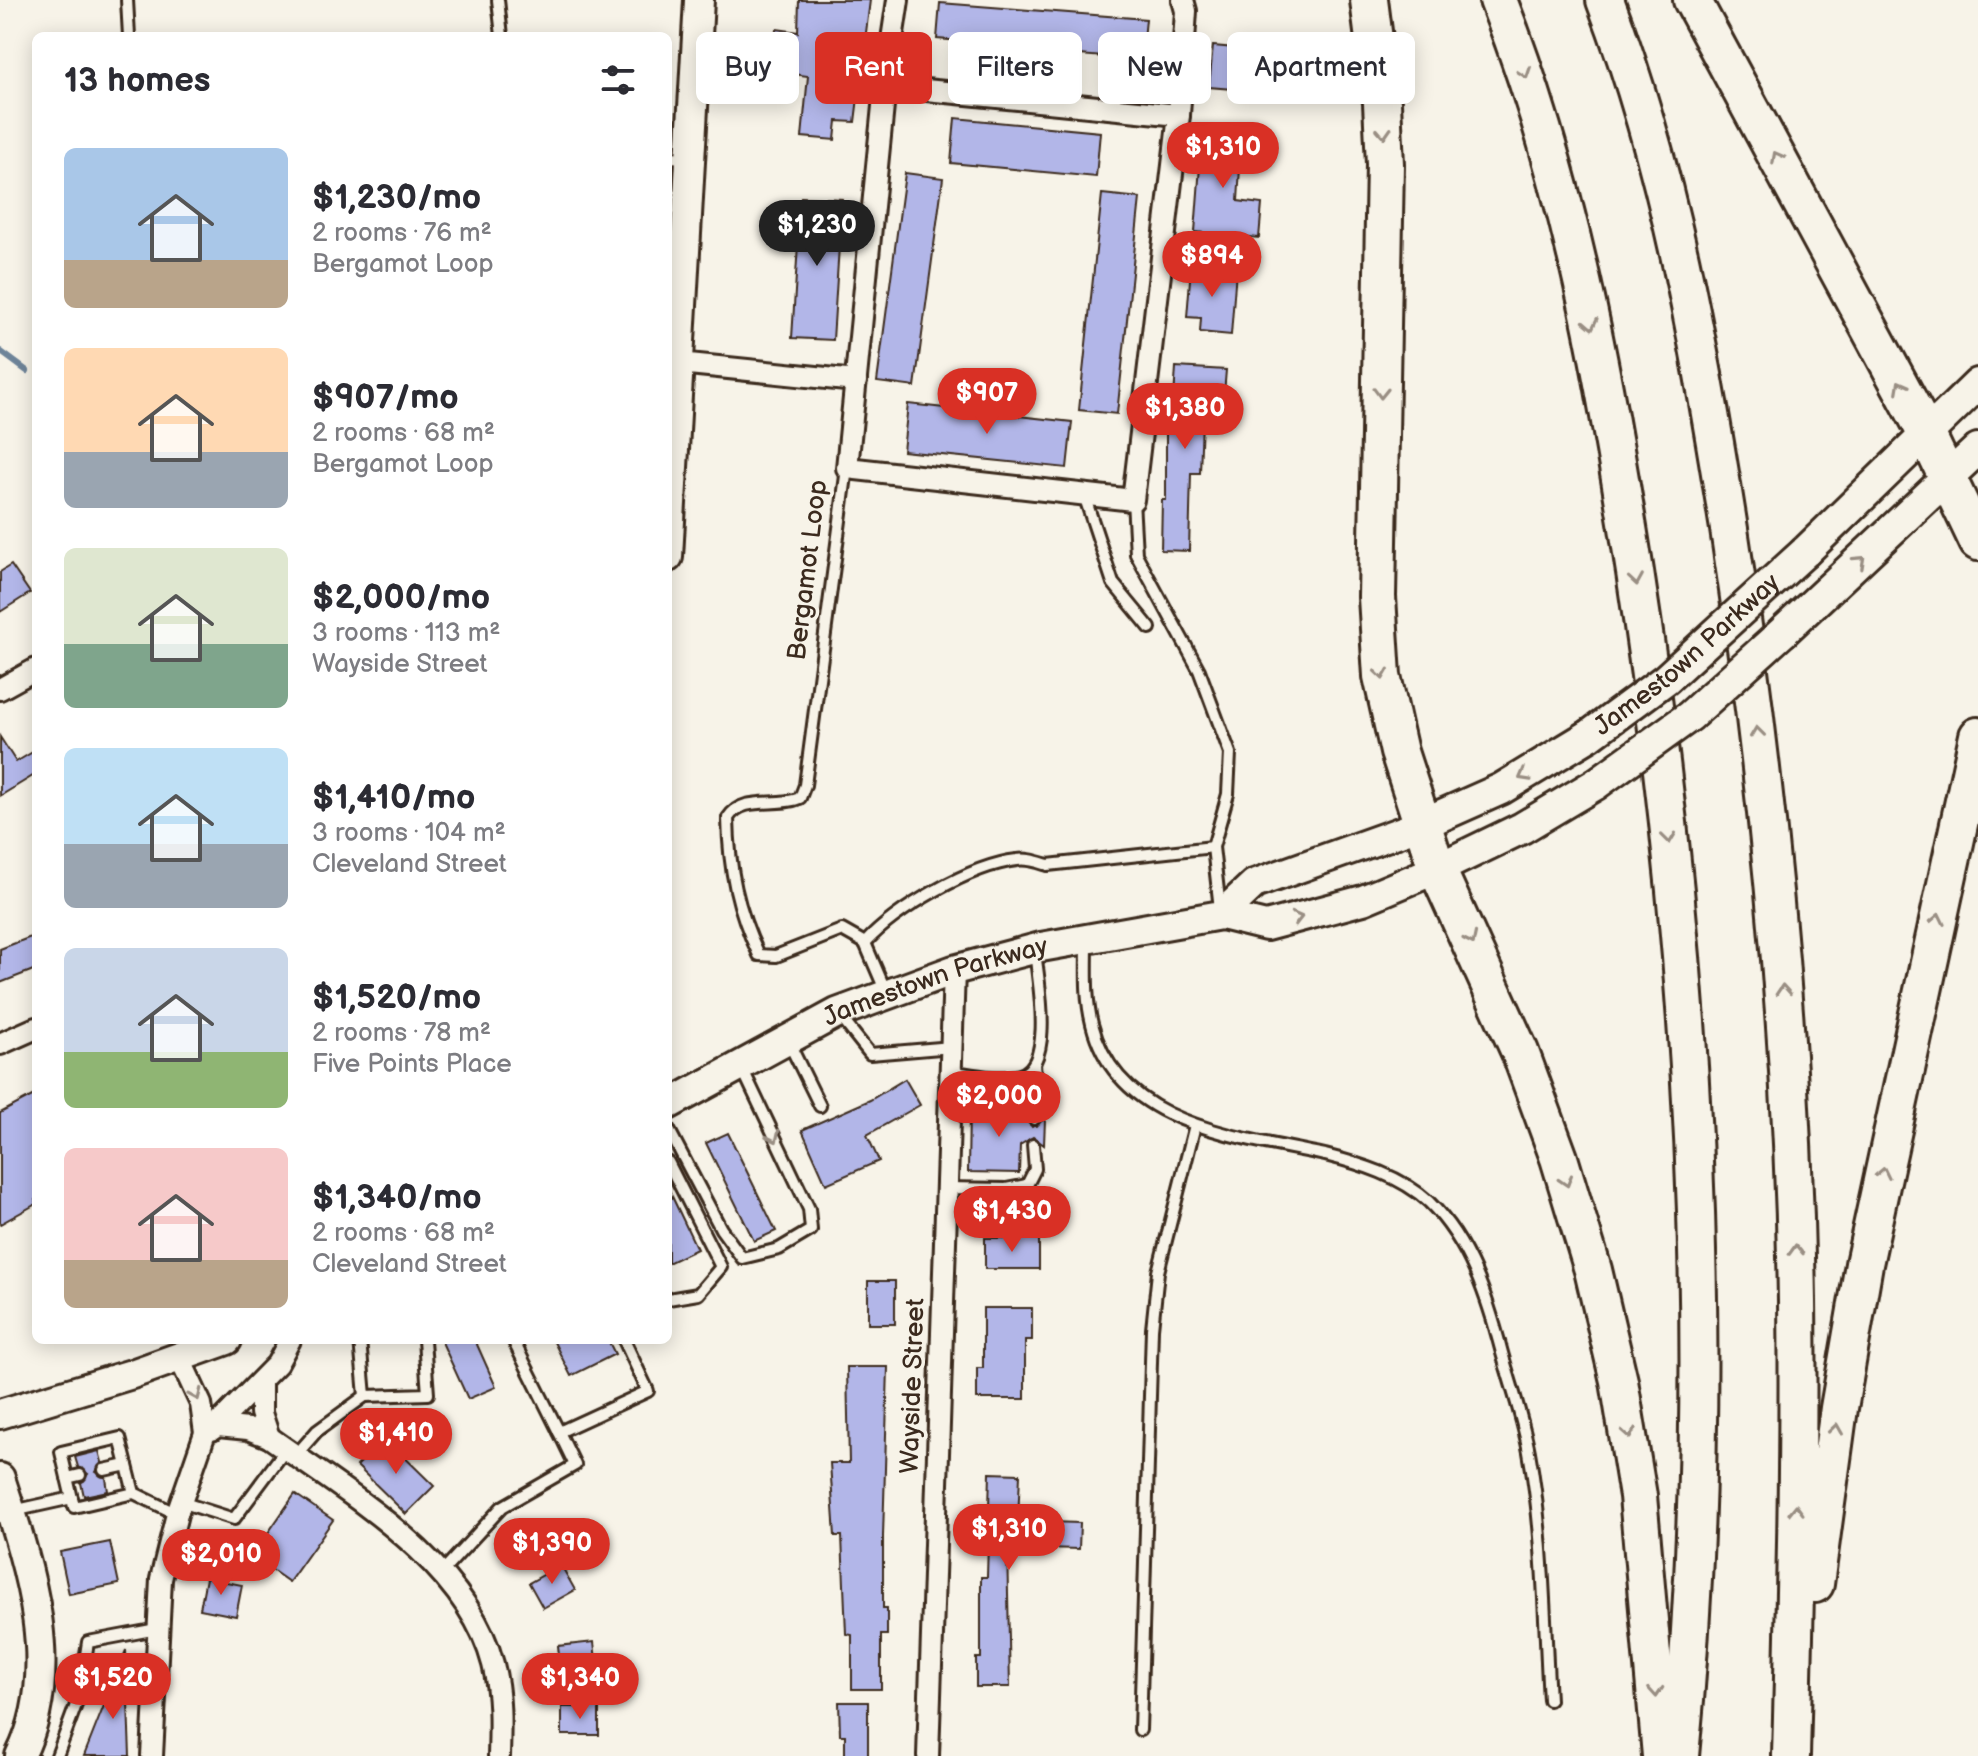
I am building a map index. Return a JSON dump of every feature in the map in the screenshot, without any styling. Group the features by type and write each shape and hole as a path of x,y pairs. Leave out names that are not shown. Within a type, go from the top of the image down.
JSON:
{"highway":[{"path":"1369,0 1378,59 1385,164 1378,639 1389,714 1437,869 1498,1000 1540,1105 1576,1213 1607,1326 1638,1496 1661,1756"},
{"path":"1498,0 1557,179 1586,302 1628,524 1671,848 1689,1074 1698,1343 1697,1528 1680,1756"},
{"path":"1605,0 1653,154 1703,380 1741,608 1769,838 1788,1068 1797,1298 1792,1756"},
{"path":"1692,0 1927,435 1978,542"},
{"path":"1792,1756 1853,1323 1978,736"}],"main road":[{"path":"672,469 679,363 679,158 699,0"},
{"name":"Jamestown Parkway","path":"1221,915 1254,884 1422,824 1501,789 1590,735 1666,679 1805,552 1978,384"},
{"name":"Jamestown Parkway","path":"672,1103 837,1013 954,970 1087,938 1221,915 1266,926 1363,900 1522,828 1596,784 1690,716 1978,449"},
{"path":"0,1414 180,1359 217,1344"},
{"path":"0,1478 35,1609 41,1655 37,1698 22,1755"}],"street":[{"name":"Bergamot Loop","path":"893,32 898,0"},
{"path":"1133,500 1179,115 1186,11 1183,0"},
{"path":"932,91 1179,115"},
{"name":"Bergamot Loop","path":"883,104 847,468 1133,500"},
{"path":"679,363 856,381"},
{"path":"0,689 32,671"},
{"name":"Wayside Street","path":"928,1756 954,970"},
{"path":"0,1044 32,1030"},
{"path":"152,1756 161,1579 179,1508 212,1430 277,1364 288,1344"},
{"path":"180,1359 212,1430"},
{"path":"261,1381 261,1413 283,1447"},
{"path":"212,1430 248,1429 283,1447 409,1542 442,1572 472,1613 493,1664 501,1715 499,1756"}],"lane":[{"path":"127,0 129,32"},
{"path":"498,0 502,32"},
{"name":"Bergamot Loop","path":"847,468 827,597 820,680 800,798 790,802 741,804 732,811 728,818 729,868 741,917 759,955 776,956 842,930 865,943"},
{"path":"1084,495 1113,583 1150,628"},
{"path":"1133,500 1136,554 1199,670 1230,753 1228,794 1213,847 1221,915"},
{"path":"886,993 865,943 884,922 993,865 1021,859 1048,865 1213,847"},
{"path":"1087,938 1090,1013 1105,1058 1129,1089 1162,1111 1195,1125 1356,1162 1395,1179 1428,1201 1455,1234 1486,1293 1529,1450 1539,1526 1549,1700"},
{"path":"1034,1119 1037,1100 1034,1064 1041,1041 1035,949"},
{"path":"837,1013 870,1054 952,1047"},
{"path":"787,1039 820,1106"},
{"path":"950,1071 1020,1075 1034,1064"},
{"path":"672,1136 721,1229 742,1258 779,1249 811,1230 809,1209 741,1066"},
{"path":"1140,1730 1152,1329 1158,1272 1195,1125"},
{"path":"946,1188 1006,1189 1027,1185 1035,1169 1033,1145"},
{"path":"672,1170 721,1267 698,1294 672,1298"},
{"path":"360,1344 365,1396"},
{"path":"134,1493 120,1438 61,1452 74,1507 134,1493 179,1508 234,1519 283,1447 317,1431 365,1396 428,1394 424,1344"},
{"path":"442,1572 502,1507 575,1465 515,1344"},
{"path":"559,1432 648,1391 626,1344"},
{"path":"104,1470 127,1465"},
{"path":"67,1478 80,1475"},
{"path":"11,1512 72,1498"},
{"path":"57,1756 80,1694 88,1642 157,1629"}],"building":[{"path":"799,0 870,0 866,32 815,32 815,104 857,104 855,122 837,121 835,140 802,137 808,76 799,75"},
{"path":"940,3 1146,19 1145,32 1098,32 1098,56 1082,55 1082,32 948,32 948,40 937,39"},
{"path":"1213,46 1227,47 1227,89 1211,87"},
{"path":"955,118 1100,132 1096,177 951,163"},
{"path":"1203,126 1233,127 1232,166 1240,167 1238,201 1262,204 1259,238 1195,232"},
{"path":"905,173 943,178 915,387 877,382"},
{"path":"1102,194 1140,198 1117,414 1079,410"},
{"path":"801,197 842,199 833,340 792,338"},
{"path":"1191,267 1236,270 1231,335 1200,332 1201,318 1187,317"},
{"path":"1176,367 1226,370 1224,394 1203,393 1200,473 1191,473 1189,551 1161,550 1162,500 1166,500 1166,430 1172,430"},
{"path":"908,404 1072,422 1067,468 903,451"},
{"path":"11,565 30,593 0,612 0,572"},
{"path":"0,737 16,762 32,752 32,776 0,796"},
{"path":"32,937 32,971 0,983 0,949"},
{"path":"905,1079 920,1105 867,1135 879,1161 826,1184 802,1130 870,1100"},
{"path":"32,1096 32,1206 0,1224 0,1113"},
{"path":"978,1104 1012,1105 1012,1112 1021,1112 1020,1118 1026,1118 1032,1127 1045,1119 1044,1145 1033,1137 1020,1145 1019,1173 968,1172 969,1111 978,1111"},
{"path":"728,1133 776,1231 754,1241 706,1143"},
{"path":"672,1196 697,1249 672,1261"},
{"path":"985,1238 1039,1238 1039,1269 985,1269"},
{"path":"868,1281 895,1281 895,1324 868,1324"},
{"path":"983,1308 1032,1308 1032,1340 1025,1340 1025,1399 977,1399 977,1368 983,1368"},
{"path":"443,1344 477,1344 496,1387 468,1399"},
{"path":"555,1344 610,1344 615,1354 571,1376"},
{"path":"847,1367 888,1367 883,1536 883,1608 887,1608 887,1635 881,1635 881,1689 852,1689 852,1635 846,1634 842,1536 835,1536 830,1463 849,1463"},
{"path":"385,1438 434,1486 406,1514 357,1466"},
{"path":"99,1451 102,1462 96,1472 106,1478 108,1491 84,1496 81,1483 88,1474 78,1467 75,1457"},
{"path":"990,1473 1020,1474 1018,1521 1080,1523 1079,1549 1007,1547 1010,1687 976,1687 976,1658 981,1658 981,1577 987,1577"},
{"path":"295,1494 333,1520 289,1582 252,1556"},
{"path":"110,1542 119,1584 69,1594 60,1552"},
{"path":"561,1565 575,1590 543,1608 529,1583"},
{"path":"206,1578 242,1585 236,1616 200,1609"},
{"path":"594,1642 597,1670 561,1674 558,1646"},
{"path":"126,1650 130,1756 84,1756"},
{"path":"839,1702 868,1702 868,1756 845,1756 845,1735 840,1735"},
{"path":"562,1707 599,1707 599,1735 562,1735"}],"waterway":[{"path":"0,351 27,371"}]}
